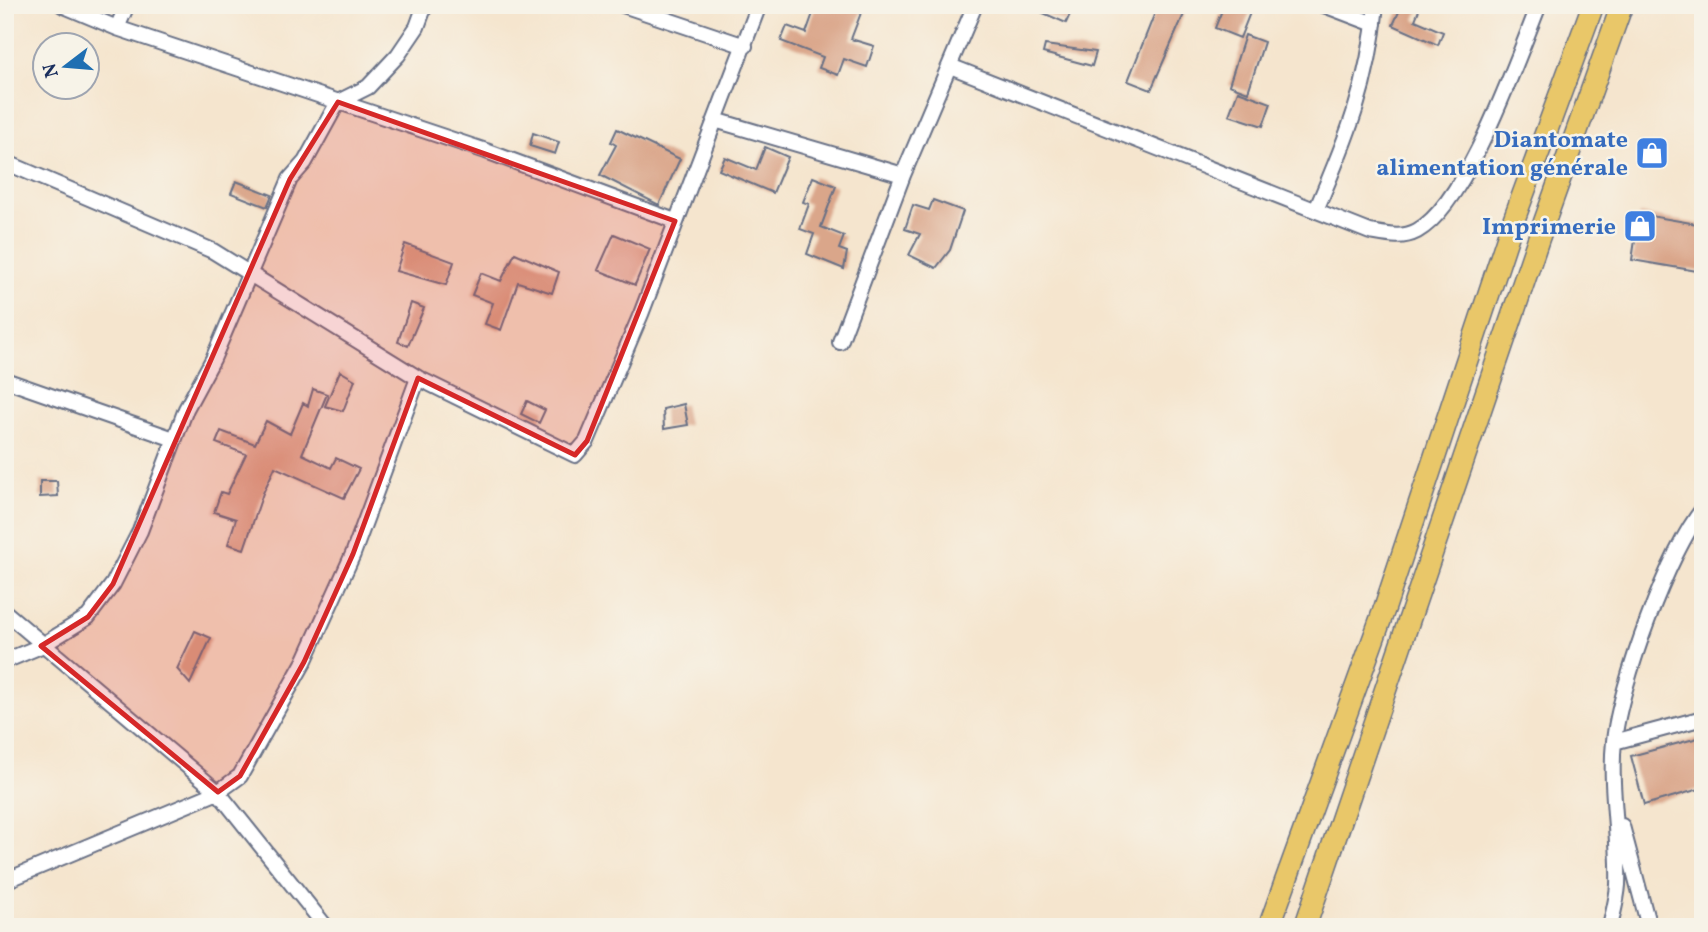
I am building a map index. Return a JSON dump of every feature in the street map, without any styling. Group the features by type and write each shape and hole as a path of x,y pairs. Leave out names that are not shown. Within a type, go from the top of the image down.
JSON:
{"main road":[{"path":"1269,927 1385,607 1510,230 1593,5"},
{"path":"1305,927 1538,240 1622,5"}],"street":[{"path":"62,5 117,28 486,151 675,221"},
{"path":"117,28 127,5"},
{"path":"5,661 41,646 88,617 113,584 139,531 173,439 213,359 290,179 305,162 338,102 368,87 383,73 417,27 425,5"},
{"path":"623,5 745,46"},
{"path":"5,162 213,251 418,378 575,455 587,441 641,314 759,5"},
{"path":"840,342 903,175 975,5"},
{"path":"1324,5 1374,24"},
{"path":"1315,209 1361,93 1371,58 1376,5"},
{"path":"950,66 1387,236 1405,236 1420,230 1455,188 1492,124 1539,5"},
{"path":"715,120 903,175"},
{"path":"5,881 218,792 240,776 304,662 353,554 418,378"},
{"path":"5,380 173,439"},
{"path":"1610,927 1618,886 1614,742 1629,676 1665,579 1701,514"},
{"path":"5,612 41,646 218,792 326,927"},
{"path":"1614,742 1703,718"},
{"path":"1615,801 1649,927"}],"highlighted area":[{"path":"338,102 675,221 587,441 575,455 418,378 353,554 304,662 240,776 218,792 41,646 88,617 113,584 290,179"}],"building":[{"path":"816,5 864,5 851,39 874,46 867,67 844,59 838,75 819,68 823,57 781,41 787,26 806,33"},
{"path":"1025,5 1056,5 1071,12 1066,23"},
{"path":"1158,5 1188,5 1151,90 1128,81"},
{"path":"1224,5 1253,5 1240,38 1215,28"},
{"path":"1402,5 1421,5 1415,20 1443,32 1438,45 1393,25"},
{"path":"1245,35 1264,42 1248,92 1229,85"},
{"path":"1045,45 1096,52 1092,66 1043,53"},
{"path":"1238,91 1271,103 1263,126 1229,115"},
{"path":"617,129 680,159 659,205 600,175 616,145 611,142"},
{"path":"533,133 559,142 555,154 530,146"},
{"path":"765,147 788,157 773,193 719,170 725,157 756,170"},
{"path":"813,177 836,186 821,227 844,236 839,249 847,252 844,269 807,254 814,234 800,229 809,204 803,202"},
{"path":"236,181 272,195 267,207 231,193"},
{"path":"933,200 963,211 950,250 936,268 909,255 920,234 905,229 913,205 929,210"},
{"path":"1639,214 1703,225 1703,272 1632,260"},
{"path":"614,234 650,249 635,285 598,270"},
{"path":"405,244 454,262 446,285 396,271"},
{"path":"515,253 559,272 552,293 518,282 501,330 485,324 493,303 472,295 481,273 501,281"},
{"path":"411,303 424,308 408,346 398,342"},
{"path":"340,371 355,380 343,411 325,406"},
{"path":"313,389 327,394 302,454 331,468 336,458 359,469 344,498 275,467 244,549 228,544 236,519 214,512 221,492 227,494 246,454 216,443 221,431 255,444 266,421 290,434 303,403 308,406"},
{"path":"527,401 545,410 539,423 521,414"},
{"path":"684,404 688,425 664,429 663,409"},
{"path":"40,481 57,481 58,496 40,497"},
{"path":"195,631 211,638 190,684 177,669"},
{"path":"1698,738 1700,747 1703,746 1703,788 1644,805 1631,756"}],"place":[{"name":"Diantomate alimentation générale","path":"1652,153"},
{"name":"Imprimerie","path":"1640,226"}]}
